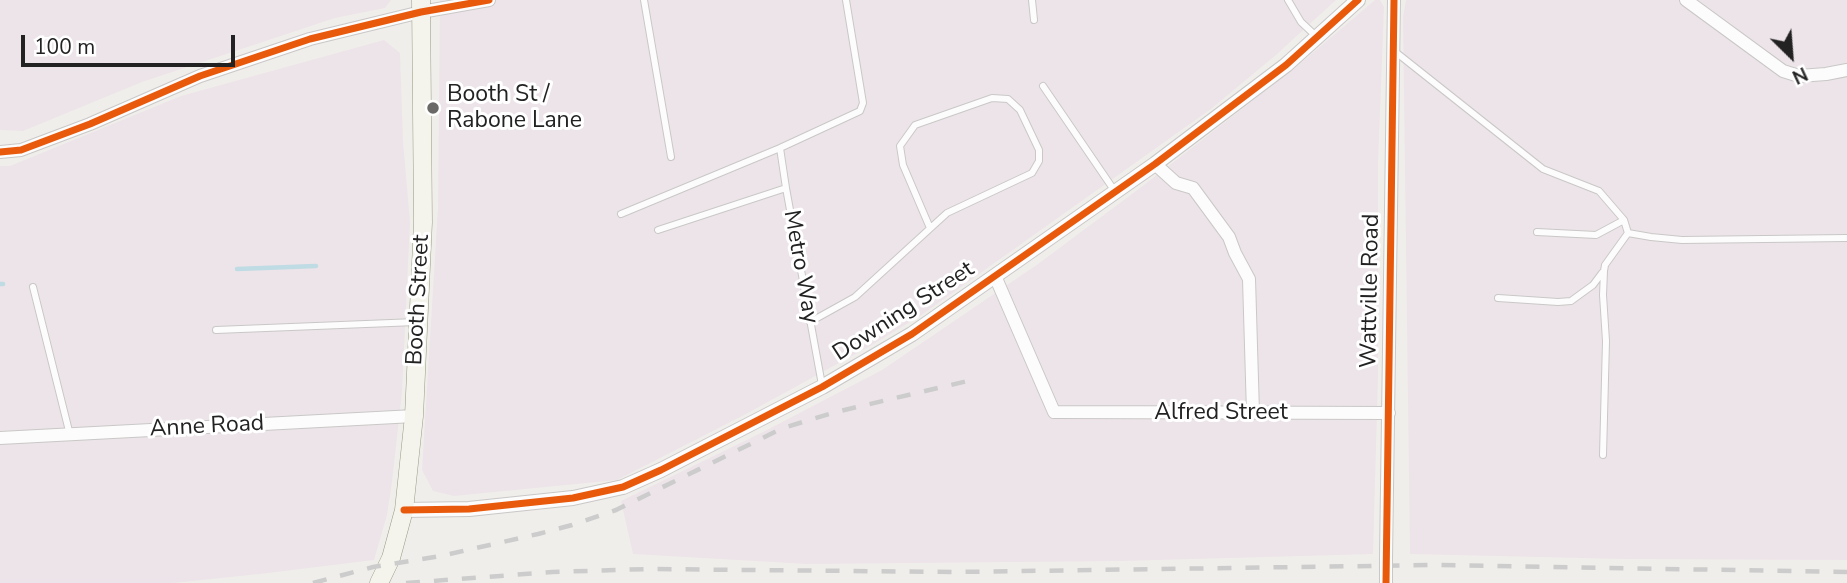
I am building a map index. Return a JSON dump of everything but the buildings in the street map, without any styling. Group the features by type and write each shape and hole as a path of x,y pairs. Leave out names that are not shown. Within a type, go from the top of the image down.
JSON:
{"main road":[{"name":"Booth Street","path":"379,583 391,558 404,510 414,416 423,222 421,6"}],"street":[{"path":"0,152 21,150 90,124 200,76 310,38 421,6 489,0"},
{"name":"Downing Street","path":"404,510 482,507 573,498 613,490 661,470 739,423 822,387 912,334 1155,164 1286,65 1358,0"},
{"name":"Wattville Road","path":"1386,583 1394,0"},
{"path":"1686,0 1783,71 1799,76 1847,70"},
{"path":"1155,164 1176,183 1193,188 1229,237 1250,279 1252,413"},
{"name":"Alfred Street","path":"995,276 1054,412 1388,413"},
{"name":"Anne Road","path":"0,438 414,416"}],"lane":[{"path":"644,0 671,157"},
{"path":"621,214 780,148 860,111 863,103 846,0"},
{"path":"1032,0 1034,20"},
{"path":"1287,0 1301,22 1317,37"},
{"path":"1393,49 1543,169 1598,191 1624,220 1628,233"},
{"path":"1043,86 1116,192"},
{"path":"810,322 855,297 947,213 1032,173 1039,161 1039,150 1020,110 1008,99 992,98 915,125 900,146 903,165 930,228"},
{"name":"Metro Way","path":"780,148 822,387"},
{"path":"658,230 786,188"},
{"path":"1537,232 1596,235 1624,220"},
{"path":"1628,233 1682,240 1847,239"},
{"path":"1603,455 1606,341 1604,271 1605,265 1628,233"},
{"path":"1498,298 1571,301 1593,285 1604,271"},
{"path":"33,287 70,435"},
{"path":"215,330 418,322"}],"shaded area":[{"path":"0,0 391,0 385,8 335,18 142,82 23,131 0,130"},
{"path":"440,0 1336,0 1211,109 920,316 870,346 617,480 454,496 433,491 422,470 438,208"},
{"path":"1375,0 1380,0 1384,7 1378,164 1378,376 1373,554 1122,561 807,564 633,554 621,501 882,370 1038,264 1144,185 1296,67"},
{"path":"1406,0 1847,0 1847,560 1410,554 1403,17"},
{"path":"384,40 400,53 403,141 410,222 402,392 387,515 374,560 173,583 0,583 0,166 10,166 181,96"}],"waterway":[{"path":"237,269 316,266"}],"railway":[{"path":"313,583 373,567 441,556 572,525 616,510 783,428 836,412 976,379"},
{"path":"406,583 552,572 649,569 956,572 1436,565 1847,572"}],"cycle path":[{"path":"0,152 21,150 90,124 200,76 310,39 421,12 489,0"},
{"path":"404,510 469,509 573,498 623,487 822,387 912,334 1155,164 1286,65 1358,0"},
{"path":"1386,583 1394,0"}],"place":[{"name":"Booth St / Rabone Lane","path":"433,108"}]}
